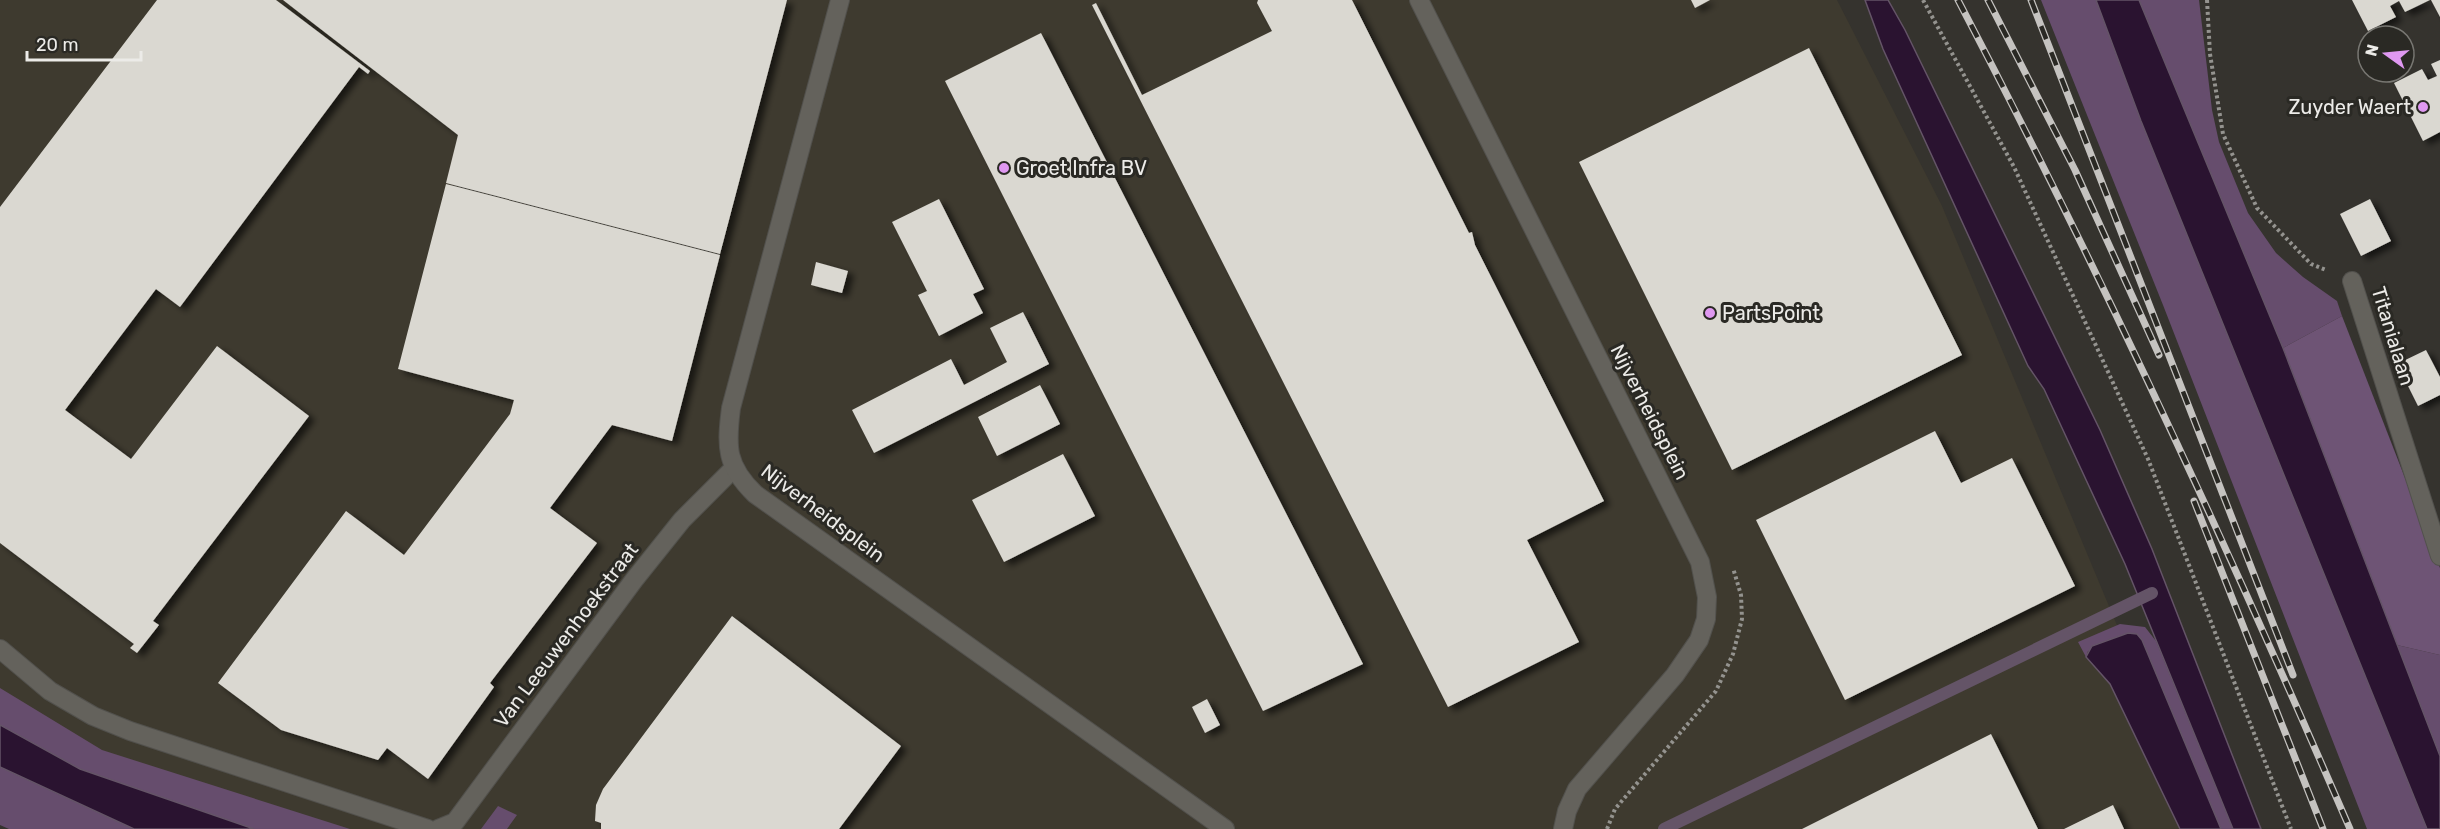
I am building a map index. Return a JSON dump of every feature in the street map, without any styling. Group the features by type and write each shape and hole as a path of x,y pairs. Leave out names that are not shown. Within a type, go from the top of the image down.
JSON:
{"street":[{"name":"Nijverheidsplein","path":"840,0 731,408 727,436 734,469 755,494 1225,829"},
{"name":"Nijverheidsplein","path":"1419,0 1700,562 1705,580 1706,620 1700,640 1675,675 1577,789 1567,811 1563,829"},
{"name":"Titanialaan","path":"2352,280 2440,556"},
{"name":"Van Leeuwenhoekstraat","path":"438,829 455,822 634,580 682,520 734,469"},
{"path":"0,649 50,691 111,724 428,829"}],"path":[{"path":"1923,0 2014,167 2148,459 2291,829"},
{"name":"Titanialaan","path":"2207,0 2210,54 2223,134 2258,208 2311,264 2352,280"}],"shaded area":[{"path":"0,0 1837,0 1942,206 2202,829 20,829 0,819"},
{"path":"1865,0 1888,0 1905,30 2100,430 2152,549 2261,829 2233,829 2125,564 2044,389 2028,366 1883,49"},
{"path":"2041,0 2096,0 2141,121 2427,829 2367,829 2163,305"},
{"path":"2096,0 2139,0 2283,348 2440,756 2440,829 2427,829 2141,121"},
{"path":"2139,0 2199,0 2212,110 2219,142 2248,213 2276,253 2303,277 2337,301 2342,316 2283,348"},
{"path":"2342,316 2440,568 2440,655 2397,645 2283,348"},
{"path":"2120,624 2145,627 2156,641 2233,829 2221,829 2142,640 2088,651 2086,657 2078,642"},
{"path":"2128,633 2137,634 2142,640 2221,829 2180,829 2110,684 2086,657 2092,646"},
{"path":"2397,645 2440,655 2440,756"},
{"path":"0,688 102,750 350,829 254,829 80,769 0,725"},
{"path":"0,725 80,769 254,829 134,829 0,767"},
{"path":"0,767 134,829 9,829 0,825"},
{"path":"498,806 517,815 507,829 481,829"}],"building":[{"path":"157,0 276,0 370,71 368,74 359,67 180,307 156,289 65,410 131,459 217,346 309,416 153,621 159,625 137,653 130,648 134,644 0,543 0,207"},
{"path":"283,0 787,0 720,254 446,183 458,135"},
{"path":"1258,0 1352,0 1469,233 1472,232 1475,245 1604,501 1527,540 1579,642 1448,707 1092,5 1096,3 1142,95 1272,31 1257,3"},
{"path":"1691,0 1710,0 1695,8"},
{"path":"2352,0 2430,0 2405,12 2399,1 2390,6 2396,17 2382,24 2364,24"},
{"path":"2431,0 2440,0 2440,17"},
{"path":"1041,33 1363,664 1263,711 945,81"},
{"path":"1809,48 1962,355 1732,470 1579,162"},
{"name":"Zuyder Waert","path":"2440,60 2440,132 2423,141 2394,84 2416,84 2416,72 2422,69 2428,80 2437,76 2431,64"},
{"path":"446,184 720,255 672,441 612,425 550,508 597,543 490,683 494,687 428,779 387,748 378,760 281,730 218,683 346,511 404,555 510,414 514,400 398,369"},
{"path":"939,199 984,289 973,294 983,313 939,336 918,295 927,291 892,222"},
{"path":"2370,199 2391,241 2361,256 2340,214"},
{"path":"816,262 848,271 842,293 811,285"},
{"path":"1023,312 1049,364 874,453 852,410 951,359 964,385 1007,362 990,328"},
{"path":"2426,350 2440,377 2440,395 2418,406 2397,364"},
{"path":"1040,385 1060,424 997,456 978,417"},
{"path":"1935,431 1961,483 2012,458 2075,586 1845,700 1756,520"},
{"path":"1063,454 1095,516 1004,562 972,500"},
{"path":"732,616 901,746 839,829 601,829 601,823 595,821 596,805 603,789"},
{"path":"1207,699 1220,725 1205,733 1192,707"},
{"path":"1991,734 2038,829 1802,829"},
{"path":"2113,805 2124,829 2064,829"}],"waterway":[{"path":"1664,829 2152,593"}],"railway":[{"path":"1958,0 2062,204 2162,411 2258,619 2350,829"},
{"path":"1988,0 2075,170 2159,355"},
{"path":"2031,0 2293,675"},
{"path":"2194,501 2323,829"}],"place":[{"name":"Zuyder Waert","path":"2423,107"},
{"name":"Groet Infra BV","path":"1004,168"},
{"name":"PartsPoint","path":"1710,313"}]}
